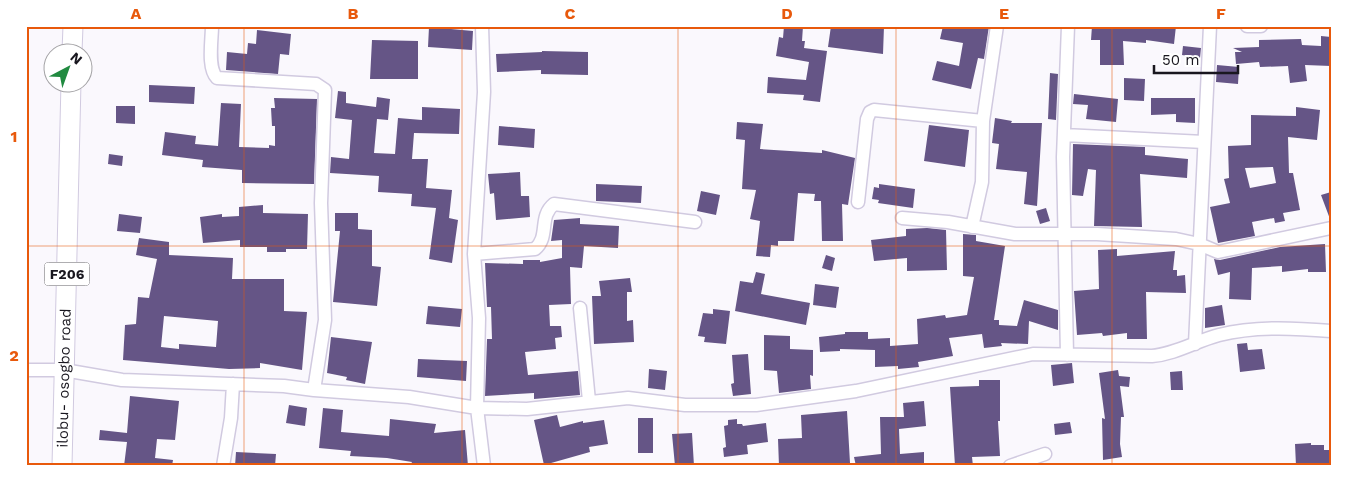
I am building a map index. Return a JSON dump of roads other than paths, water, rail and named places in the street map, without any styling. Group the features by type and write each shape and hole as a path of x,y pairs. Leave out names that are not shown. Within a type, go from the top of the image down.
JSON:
{"main road":[{"path":"72,42 73,26"},
{"name":"ilobu- osogbo road","path":"62,466 72,92"}],"street":[{"path":"212,26 212,66 213,74 217,78 316,84 325,90 321,203 325,320 314,390"},
{"path":"482,26 484,92 474,254 479,318 476,408 484,466"},
{"path":"972,227 982,182 983,121 997,26"},
{"path":"1068,26 1063,234 1068,355"},
{"path":"1195,344 1210,26"},
{"path":"1247,26 1261,26"},
{"path":"858,202 867,119 872,111 983,121"},
{"path":"1064,135 1204,142"},
{"path":"474,254 535,249 540,245 543,236 545,213 554,204 695,222"},
{"path":"902,218 948,222 1014,234 1135,235 1176,239 1199,244 1218,252 1331,228"},
{"path":"580,308 590,401"},
{"path":"26,370 64,370 122,380 284,386 409,397 476,408 527,409 628,398 685,405 756,405 856,391 1013,356 1033,354 1165,355 1219,335 1284,328 1331,331"},
{"path":"224,466 231,418 233,384"},
{"path":"1010,466 1045,454"}]}
